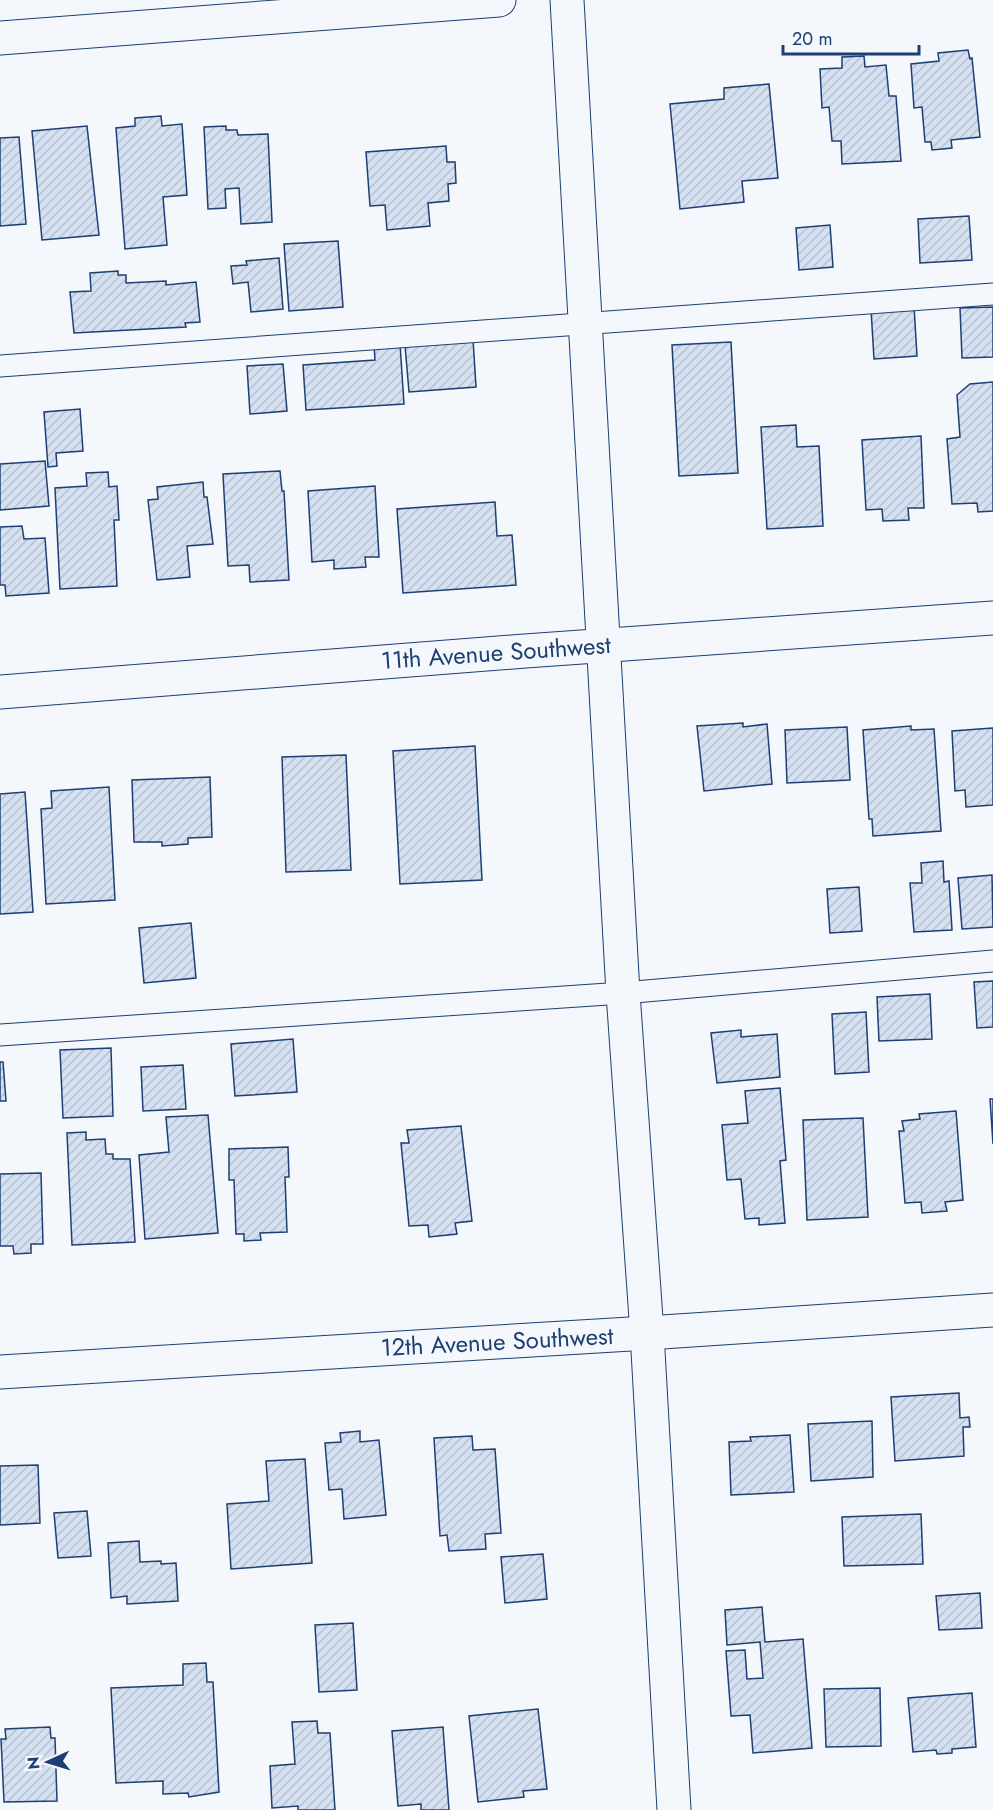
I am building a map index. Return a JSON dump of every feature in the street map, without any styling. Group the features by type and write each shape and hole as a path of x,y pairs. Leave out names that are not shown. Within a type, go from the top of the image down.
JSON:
{"street":[{"path":"0,38 500,0"},
{"path":"567,0 623,993 647,1333 674,1810"},
{"name":"11th Avenue Southwest","path":"0,692 604,645 993,618"},
{"name":"12th Avenue Southwest","path":"0,1372 993,1310"}],"lane":[{"path":"0,366 993,294"},
{"path":"0,1035 623,993 993,961"}],"building":[{"path":"968,50 970,59 972,58 980,137 951,140 952,148 932,150 931,142 925,142 922,107 914,108 911,64 939,61 938,53"},
{"path":"864,56 865,67 886,65 889,96 896,96 901,161 842,164 841,141 832,141 829,107 822,108 820,69 842,68 842,57"},
{"path":"769,84 778,178 742,181 744,202 680,209 670,104 724,99 724,88"},
{"path":"161,116 162,126 182,124 187,195 163,197 167,245 125,249 116,128 135,126 135,118"},
{"path":"87,126 99,235 42,240 32,131"},
{"path":"226,126 226,130 237,130 238,135 268,134 272,222 241,224 239,188 225,189 226,208 208,209 204,127"},
{"path":"19,137 26,224 0,226 0,138"},
{"path":"446,146 447,162 455,162 456,183 448,184 449,201 428,203 430,226 387,230 385,205 370,206 366,152"},
{"path":"969,216 972,260 920,263 918,219"},
{"path":"830,225 833,267 799,270 796,228"},
{"path":"338,241 343,307 289,311 284,244"},
{"path":"279,258 283,309 251,312 248,282 233,284 231,266 247,265 246,261"},
{"path":"118,271 118,275 126,275 126,283 166,281 166,285 196,282 200,322 185,323 186,327 74,333 70,292 91,291 90,273"},
{"path":"914,306 917,356 874,359 871,309"},
{"path":"993,307 993,357 962,358 960,308"},
{"path":"473,339 476,387 409,392 405,345"},
{"path":"731,342 738,473 679,476 672,345"},
{"path":"400,344 404,404 306,410 303,365 375,360 374,345"},
{"path":"283,364 287,411 250,414 247,366"},
{"path":"993,382 993,511 978,512 977,503 952,504 947,439 960,437 957,395 970,384"},
{"path":"80,409 83,451 56,453 57,466 48,467 44,412"},
{"path":"796,425 797,447 819,446 823,526 767,529 761,427"},
{"path":"921,436 924,508 908,508 909,520 883,521 882,509 866,510 862,440"},
{"path":"45,461 49,506 0,510 0,464"},
{"path":"280,471 282,491 284,491 289,580 250,582 249,565 228,566 223,474"},
{"path":"108,472 109,487 117,486 119,520 114,520 117,586 60,589 55,488 87,486 86,473"},
{"path":"203,482 213,544 187,546 190,577 157,580 148,500 158,499 157,487"},
{"path":"375,486 379,557 365,557 366,567 334,569 334,560 312,562 308,491"},
{"path":"495,502 497,536 512,535 516,585 403,593 397,509"},
{"path":"22,526 24,539 45,538 49,593 6,596 5,585 0,585 0,527"},
{"path":"743,723 743,727 767,724 772,784 704,791 697,726"},
{"path":"911,726 911,730 934,729 941,831 873,836 872,819 869,819 863,730"},
{"path":"847,727 850,780 787,783 785,730"},
{"path":"993,728 993,805 966,807 965,790 955,791 952,731"},
{"path":"475,746 482,880 400,884 393,751"},
{"path":"346,755 351,870 286,872 282,757"},
{"path":"210,777 212,837 188,838 188,844 162,846 162,842 134,842 132,780"},
{"path":"109,787 115,900 46,904 41,809 52,808 51,791"},
{"path":"25,792 33,912 0,914 0,794"},
{"path":"943,861 944,882 949,881 952,930 914,932 910,883 922,883 921,863"},
{"path":"992,875 993,927 962,929 958,878"},
{"path":"859,887 862,931 830,933 827,889"},
{"path":"191,923 196,978 144,983 139,928"},
{"path":"993,981 993,1027 977,1028 974,982"},
{"path":"930,994 932,1039 879,1041 877,997"},
{"path":"866,1012 869,1072 835,1074 832,1014"},
{"path":"741,1030 741,1037 777,1034 780,1077 717,1083 711,1033"},
{"path":"293,1039 297,1092 235,1096 231,1044"},
{"path":"111,1048 113,1116 63,1118 60,1050"},
{"path":"0,1062 3,1062 6,1101 0,1101"},
{"path":"183,1065 186,1109 143,1111 141,1067"},
{"path":"780,1088 786,1160 780,1161 785,1223 759,1225 759,1218 745,1219 741,1179 727,1180 722,1125 748,1123 745,1091"},
{"path":"990,1099 993,1099 993,1144"},
{"path":"956,1111 963,1200 945,1202 947,1211 922,1213 921,1202 905,1203 899,1131 904,1131 902,1121 920,1119 919,1114"},
{"path":"208,1115 218,1233 145,1239 139,1155 169,1152 166,1117"},
{"path":"863,1118 868,1217 807,1220 803,1120"},
{"path":"461,1126 472,1221 455,1223 457,1234 429,1237 428,1225 409,1226 401,1143 409,1143 407,1130"},
{"path":"86,1132 86,1140 105,1139 106,1154 113,1154 113,1159 130,1159 135,1242 72,1245 67,1133"},
{"path":"288,1147 289,1177 285,1177 287,1232 260,1233 261,1240 244,1241 244,1234 236,1234 234,1180 229,1180 229,1149"},
{"path":"41,1173 43,1244 31,1244 31,1253 14,1254 13,1246 0,1246 0,1174"},
{"path":"959,1393 960,1418 969,1417 970,1427 963,1427 964,1456 895,1461 891,1397"},
{"path":"872,1421 873,1477 811,1481 808,1424"},
{"path":"360,1431 360,1442 379,1440 386,1515 344,1519 342,1489 329,1490 325,1443 341,1442 340,1433"},
{"path":"790,1435 794,1492 731,1495 729,1442 751,1441 750,1437"},
{"path":"472,1436 473,1450 495,1449 501,1533 485,1534 486,1549 449,1551 447,1535 440,1536 434,1438"},
{"path":"305,1459 312,1563 231,1569 227,1504 269,1501 266,1461"},
{"path":"38,1465 40,1523 0,1525 0,1466"},
{"path":"87,1511 91,1556 58,1558 54,1513"},
{"path":"921,1514 923,1564 844,1566 842,1517"},
{"path":"139,1541 140,1562 176,1563 178,1601 127,1604 127,1596 111,1598 108,1543"},
{"path":"543,1554 547,1599 505,1603 501,1557"},
{"path":"980,1593 982,1628 939,1630 936,1596"},
{"path":"762,1607 765,1642 803,1639 812,1748 753,1753 750,1715 731,1716 726,1651 745,1650 747,1679 763,1678 760,1642 727,1645 725,1610"},
{"path":"353,1623 357,1690 319,1692 315,1625"},
{"path":"206,1663 207,1682 213,1682 219,1792 189,1797 188,1793 163,1794 163,1781 116,1783 111,1688 183,1685 183,1664"},
{"path":"880,1688 881,1746 826,1747 824,1689"},
{"path":"972,1693 976,1747 952,1749 952,1753 937,1754 936,1750 913,1752 908,1698"},
{"path":"538,1709 547,1789 523,1791 524,1797 478,1802 469,1716"},
{"path":"317,1721 318,1733 330,1733 335,1810 298,1810 298,1806 272,1808 270,1766 295,1764 292,1722"},
{"path":"50,1727 51,1738 55,1738 57,1801 4,1802 1,1739 6,1739 5,1729"},
{"path":"443,1727 449,1810 421,1810 421,1804 398,1806 392,1731"}]}
